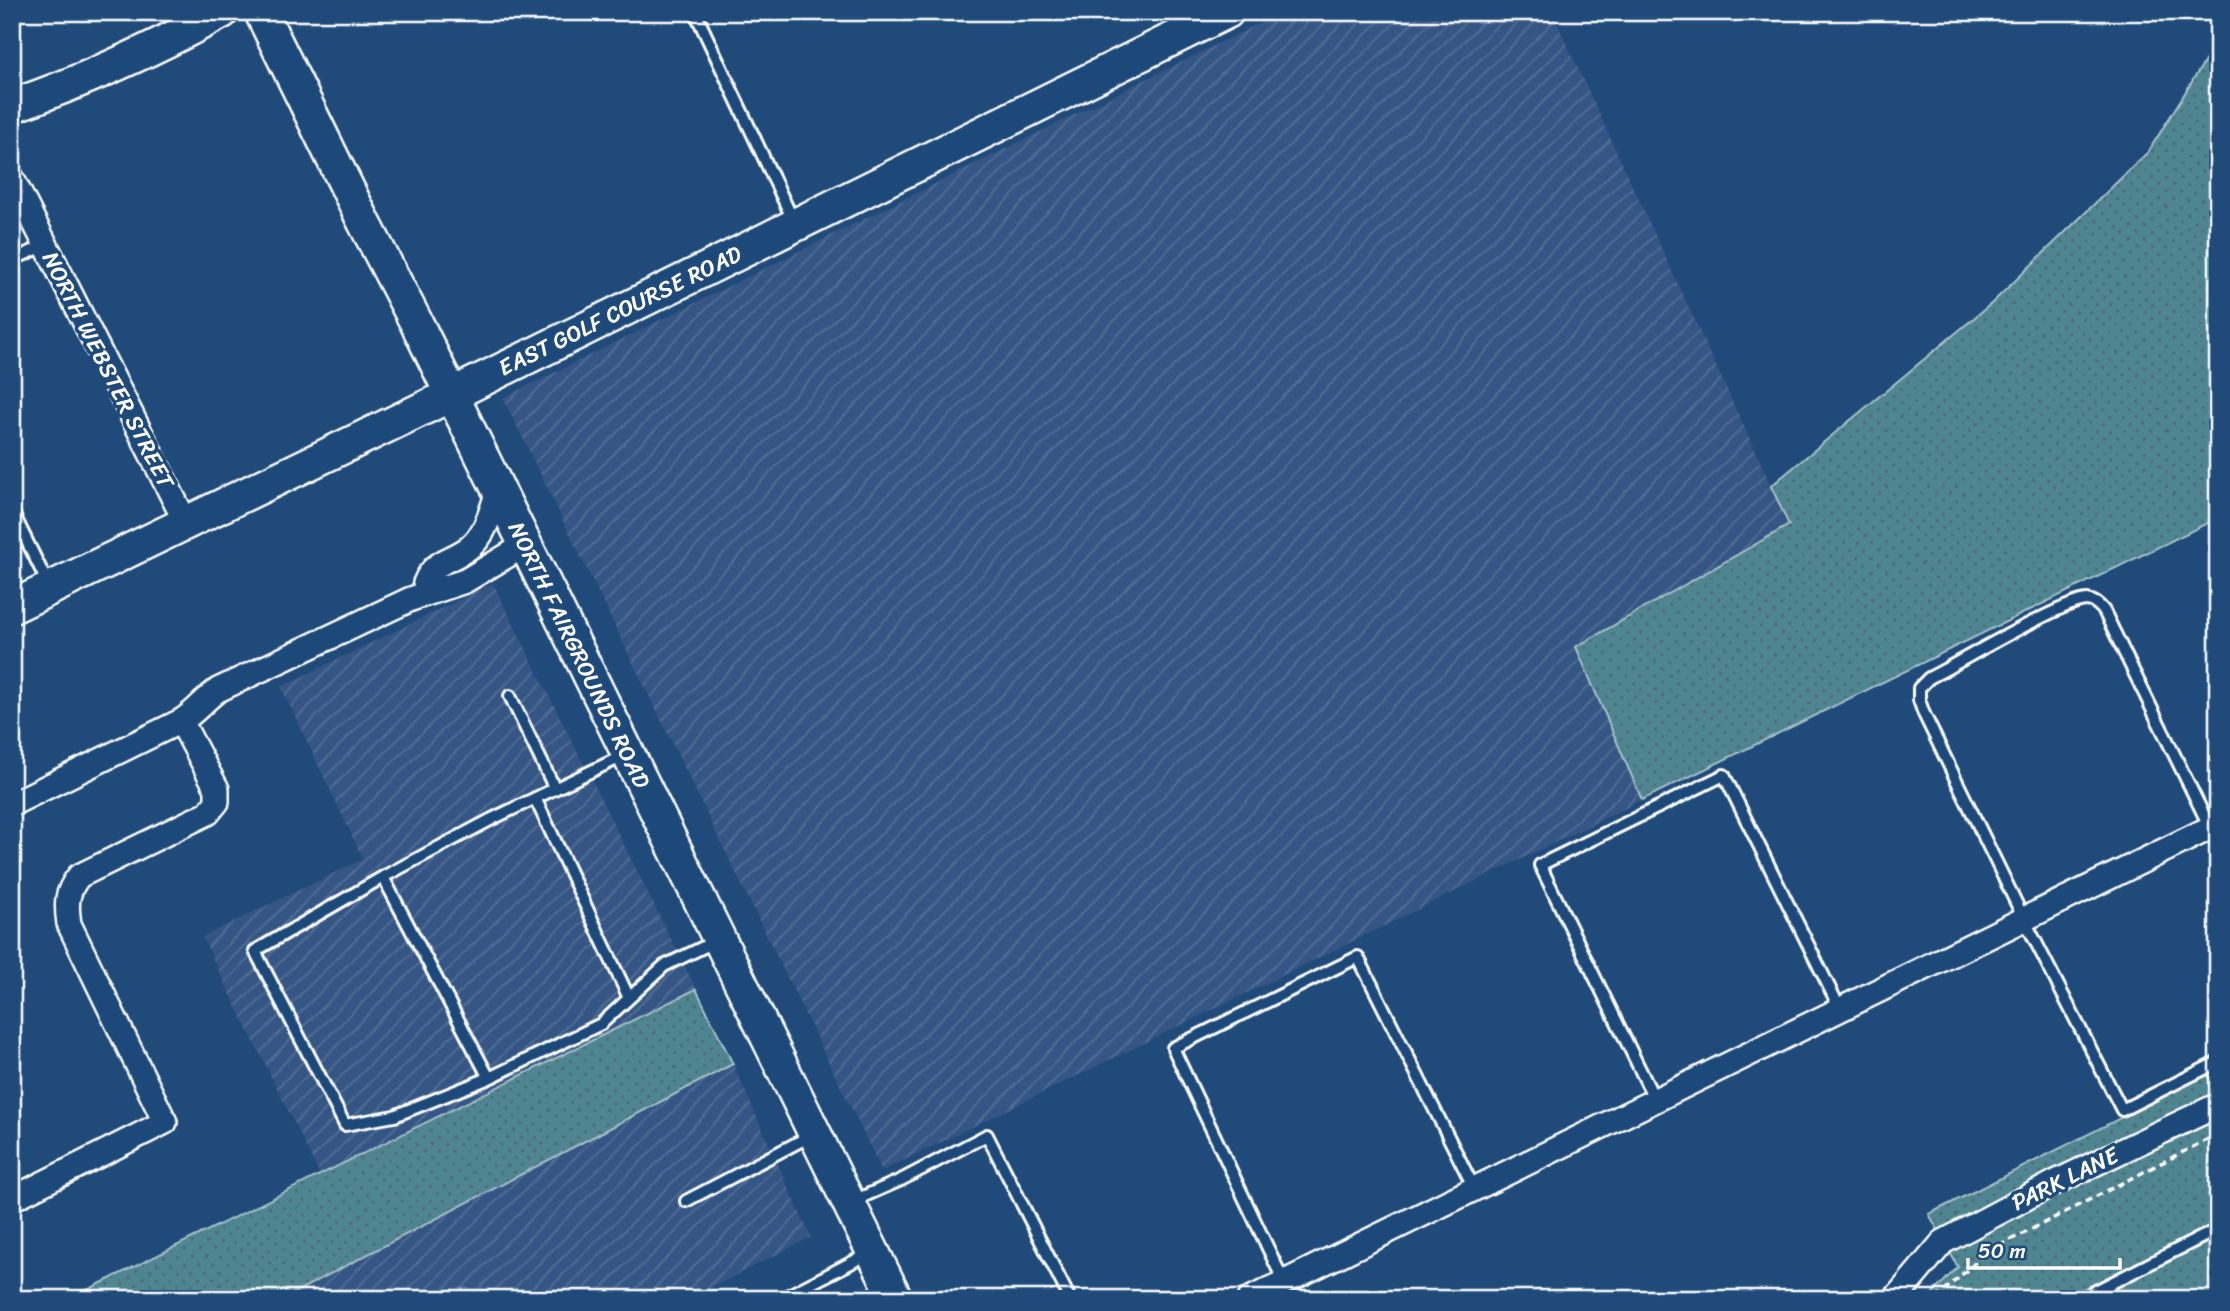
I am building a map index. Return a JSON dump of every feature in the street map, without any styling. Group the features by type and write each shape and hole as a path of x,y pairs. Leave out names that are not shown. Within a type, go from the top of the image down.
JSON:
{"street":[{"path":"12,106 74,84 222,12"},
{"name":"NORTH FAIRGROUNDS ROAD","path":"261,12 896,1299"},
{"name":"EAST GOLF COURSE ROAD","path":"12,607 1227,12"},
{"name":"NORTH WEBSTER STREET","path":"12,178 186,523"},
{"path":"430,592 425,583 429,575 443,560 472,546 486,523 498,491"},
{"path":"12,804 181,722 195,713 205,699 218,690 411,598 465,581 525,545"},
{"path":"12,1199 164,1122 69,924 66,903 70,887 79,876 208,813 217,802 217,789 181,722"},
{"path":"1250,1299 2024,919 2215,832"},
{"name":"PARK LANE","path":"1895,1299 1943,1242 2054,1183 2218,1105"}],"lane":[{"path":"695,12 795,225"},
{"path":"12,260 46,245"},
{"path":"12,512 50,589"},
{"path":"2215,832 2104,611 2097,603 2088,600 2063,608 1945,669 1929,678 1919,688 1919,700 1924,714 2024,919 2122,1110 2218,1062"},
{"path":"510,696 555,789"},
{"path":"627,753 383,877 255,951 345,1125 394,1116 489,1078 601,1024 664,966 719,940"},
{"path":"1655,1100 1540,865 1724,775 1840,1009"},
{"path":"535,798 629,998"},
{"path":"383,877 489,1078"},
{"path":"1284,1282 1173,1048 1358,957 1474,1188"},
{"path":"686,1201 814,1134"},
{"path":"849,1203 901,1180 986,1135 1070,1299"},
{"path":"2080,1299 2218,1229"},
{"path":"781,1299 872,1251"}],"path":[{"path":"1935,1299 1987,1252 2218,1135"}],"shaded area":[{"path":"1282,12 1552,12 1789,524 1576,647 1642,800 882,1171 503,398"},
{"path":"493,583 696,989 320,1175 202,937 363,859 281,687"},
{"path":"733,1064 811,1237 689,1299 282,1299"}],"green space":[{"path":"2218,40 2218,518 1642,800 1576,647 1789,525 1771,486 1992,303 2148,152"},
{"path":"696,989 733,1064 282,1299 69,1299"},
{"path":"2218,1069 2218,1299 1927,1299 1958,1267 1929,1214"}]}
